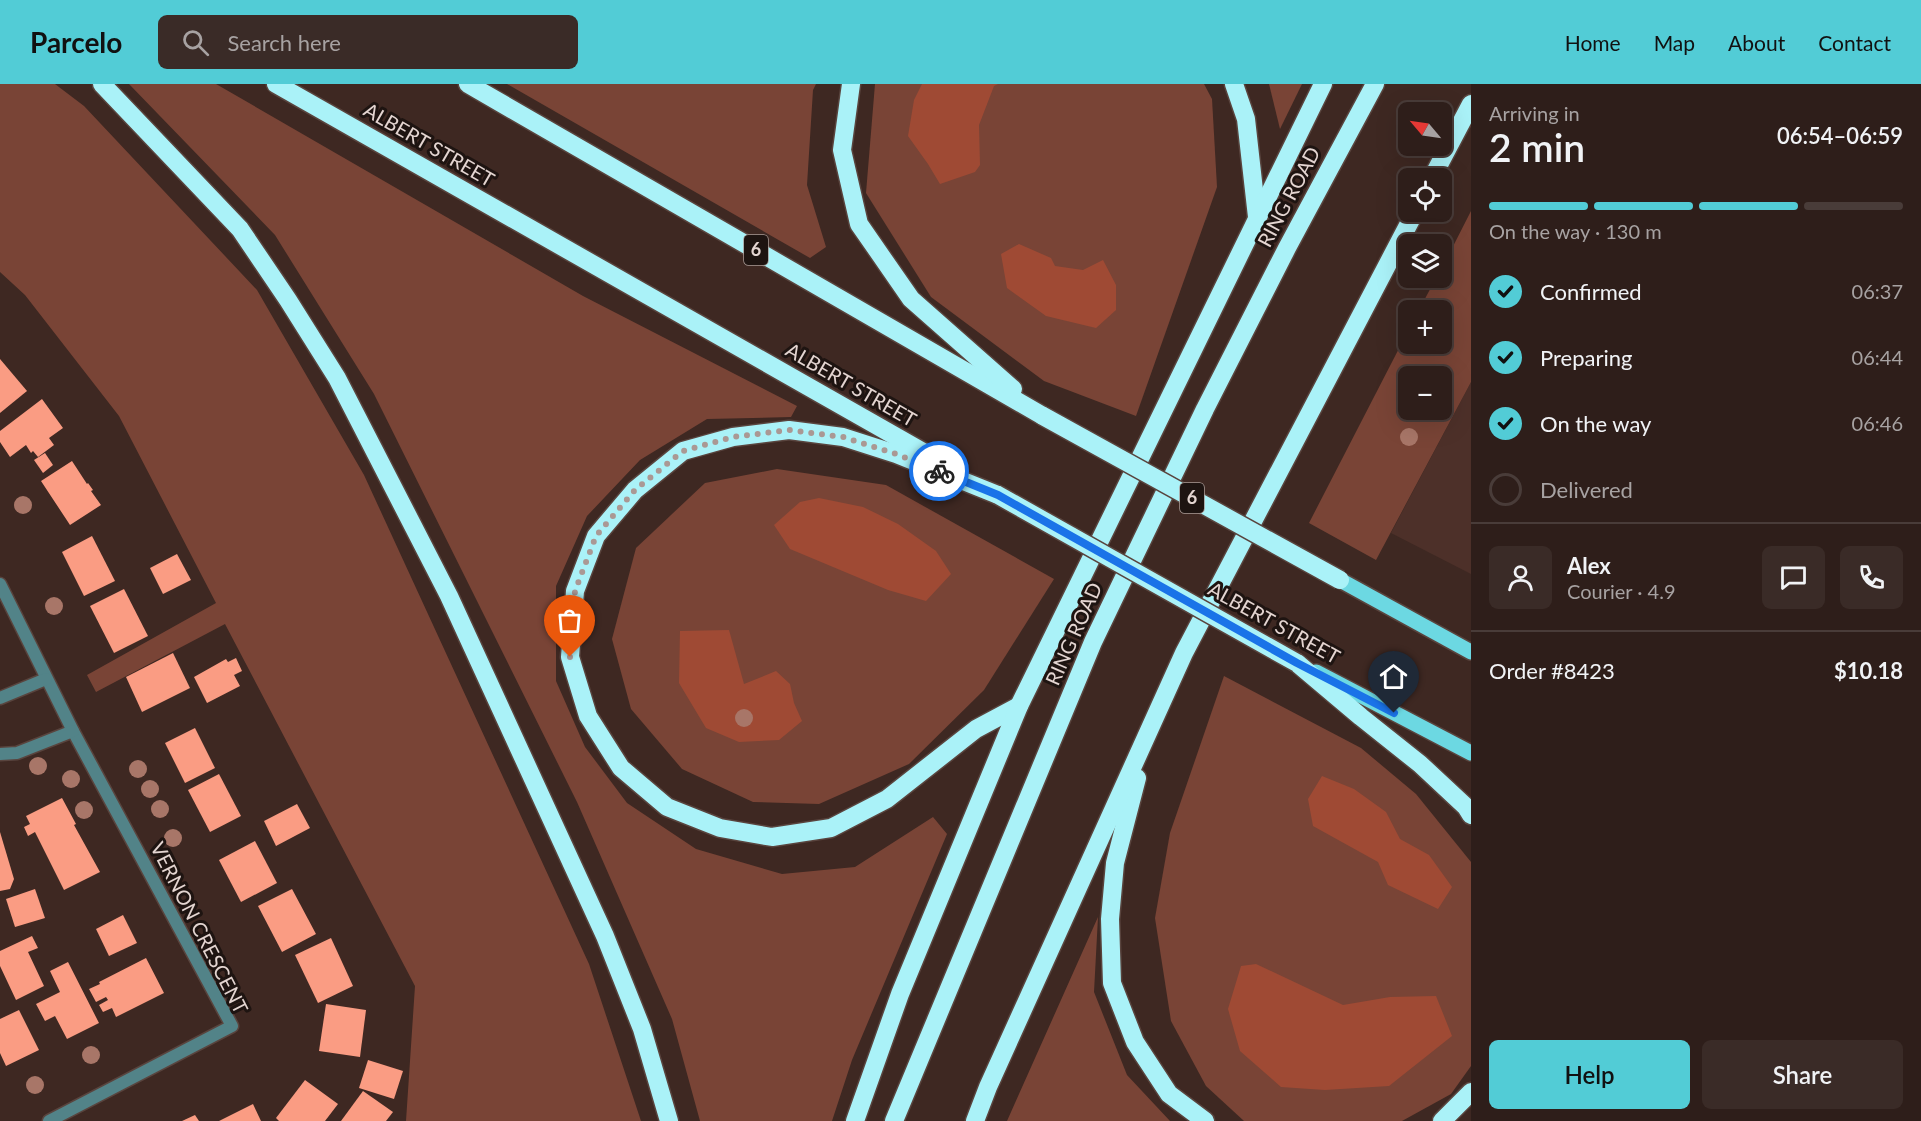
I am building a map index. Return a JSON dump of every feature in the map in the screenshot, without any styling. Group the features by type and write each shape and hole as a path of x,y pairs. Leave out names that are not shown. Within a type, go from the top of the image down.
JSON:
{"highway":[{"path":"102,84 240,229 337,378 450,596 605,936 642,1029 669,1121"},
{"name":"ALBERT STREET","path":"276,84 1297,663"},
{"name":"6","path":"468,84 1043,416 1340,580"},
{"path":"852,84 842,150 859,224 911,299 1043,416"},
{"path":"1233,84 1246,119 1257,218"},
{"path":"855,1121 900,994 1019,706 1323,84"},
{"name":"RING ROAD","path":"894,1121 1093,642 1205,409 1287,248 1375,84"},
{"path":"1437,168 1471,104"},
{"path":"975,1121 993,1076 1184,653 1410,222"},
{"path":"998,495 896,454 843,437 789,430 733,437 683,451 635,490 596,536 575,591 570,657 588,716 621,768 667,807 720,828 772,837 831,828 887,799 976,729 1019,706"},
{"path":"1184,653 1138,777 1116,863 1110,919 1112,983 1135,1042 1169,1094 1206,1121"},
{"path":"1297,663 1420,764 1471,814"},
{"path":"1442,1121 1471,1092"}],"main road":[{"name":"6","path":"1340,580 1471,652"},
{"name":"ALBERT STREET","path":"1297,663 1471,753"}],"street":[{"name":"VERNON CRESCENT","path":"0,584 73,731 232,1026 49,1121"},
{"path":"0,698 46,679"},
{"path":"0,754 17,753 73,731"}],"shaded area":[{"path":"0,84 55,84 84,106 257,290 364,475 589,964 641,1121 406,1121 415,986 225,624 96,692 87,675 216,603 119,416 25,295 0,272"},
{"path":"129,84 216,84 583,296 797,406 791,417 707,419 640,460 587,516 556,586 556,681 585,747 627,803 696,849 782,874 855,867 933,817 947,834 852,1060 832,1121 700,1121 672,1019 577,802 374,394 275,235"},
{"path":"507,84 816,84 813,90 807,185 826,247 810,258"},
{"path":"875,84 1204,84 1212,99 1217,187 1136,416 1044,381 931,297 866,193"},
{"path":"922,84 998,84 994,86 979,125 980,165 975,172 940,184 908,136 914,100"},
{"path":"1269,84 1302,84 1280,129"},
{"path":"1471,211 1471,382 1452,418 1452,366 1398,366 1398,420 1451,420 1376,560 1309,523 1398,350 1398,354 1452,354 1452,300 1424,300 1431,288 1452,288 1452,248"},
{"path":"1019,244 1051,258 1055,266 1083,270 1103,260 1116,285 1116,310 1096,328 1046,316 1007,288 1001,254"},
{"path":"1471,382 1471,574 1391,533"},
{"path":"777,469 886,485 1054,579 984,690 909,764 819,804 753,802 682,769 631,709 612,639 636,548 705,483"},
{"path":"819,498 863,507 898,524 936,551 951,574 926,601 888,590 790,549 774,525 800,502"},
{"path":"729,630 744,684 776,671 790,684 794,703 802,721 779,740 739,742 706,728 679,683 680,631"},
{"path":"1224,676 1361,748 1416,794 1471,862 1471,1066 1451,1094 1402,1121 1244,1121 1206,1086 1171,1021 1155,918 1170,833"},
{"path":"1322,776 1354,789 1386,812 1400,839 1429,855 1452,887 1438,909 1388,885 1378,862 1313,826 1308,799"},
{"path":"1098,917 1094,992 1127,1075 1170,1121 1007,1121"},
{"path":"1256,964 1343,1005 1390,997 1436,996 1452,1036 1389,1086 1325,1090 1281,1087 1240,1051 1228,1009 1241,966"}],"building":[{"path":"0,359 27,391 0,413"},
{"path":"42,399 63,428 49,438 54,445 38,457 33,451 31,453 26,445 10,457 0,442 0,431"},
{"path":"45,453 53,465 43,473 34,460"},
{"path":"72,461 101,505 70,525 41,481"},
{"path":"92,536 115,581 84,596 62,552"},
{"path":"177,554 191,580 163,594 150,568"},
{"path":"124,589 148,636 114,653 90,606"},
{"path":"173,653 190,688 142,712 126,677"},
{"path":"236,658 242,671 234,675 240,686 207,703 194,677 226,659 228,662"},
{"path":"195,728 215,768 185,783 165,743"},
{"path":"219,774 241,816 210,832 188,790"},
{"path":"62,798 100,872 64,890 35,832 28,836 24,827 30,824 26,816"},
{"path":"297,804 310,828 276,846 264,821"},
{"path":"0,832 14,879 10,889 0,891"},
{"path":"255,841 277,883 241,902 219,860"},
{"path":"35,889 45,918 15,927 6,899"},
{"path":"292,889 316,934 282,952 258,906"},
{"path":"123,915 137,943 109,956 96,929"},
{"path":"32,936 38,948 28,952 44,986 16,1000 0,966 0,951"},
{"path":"331,938 353,986 318,1003 295,955"},
{"path":"146,958 164,993 116,1017 112,1008 103,1012 99,1005 108,1000 106,997 96,1002 89,989"},
{"path":"68,962 99,1023 67,1039 55,1016 45,1021 36,1004 60,992 50,971"},
{"path":"326,1004 366,1010 360,1057 319,1051"},
{"path":"19,1010 39,1050 6,1066 0,1053 0,1019"},
{"path":"368,1060 403,1071 394,1099 359,1088"},
{"path":"305,1080 338,1104 325,1121 279,1121 276,1118"},
{"path":"363,1091 393,1112 386,1121 341,1121"},
{"path":"253,1104 261,1121 219,1121"},
{"path":"195,1115 199,1121 182,1121"}],"way so far":[{"path":"570,657 575,591 596,536 635,490 683,451 733,437 789,430 843,437 939,471"}],"route":[{"path":"939,471 998,495 1297,663 1394,713"}]}
